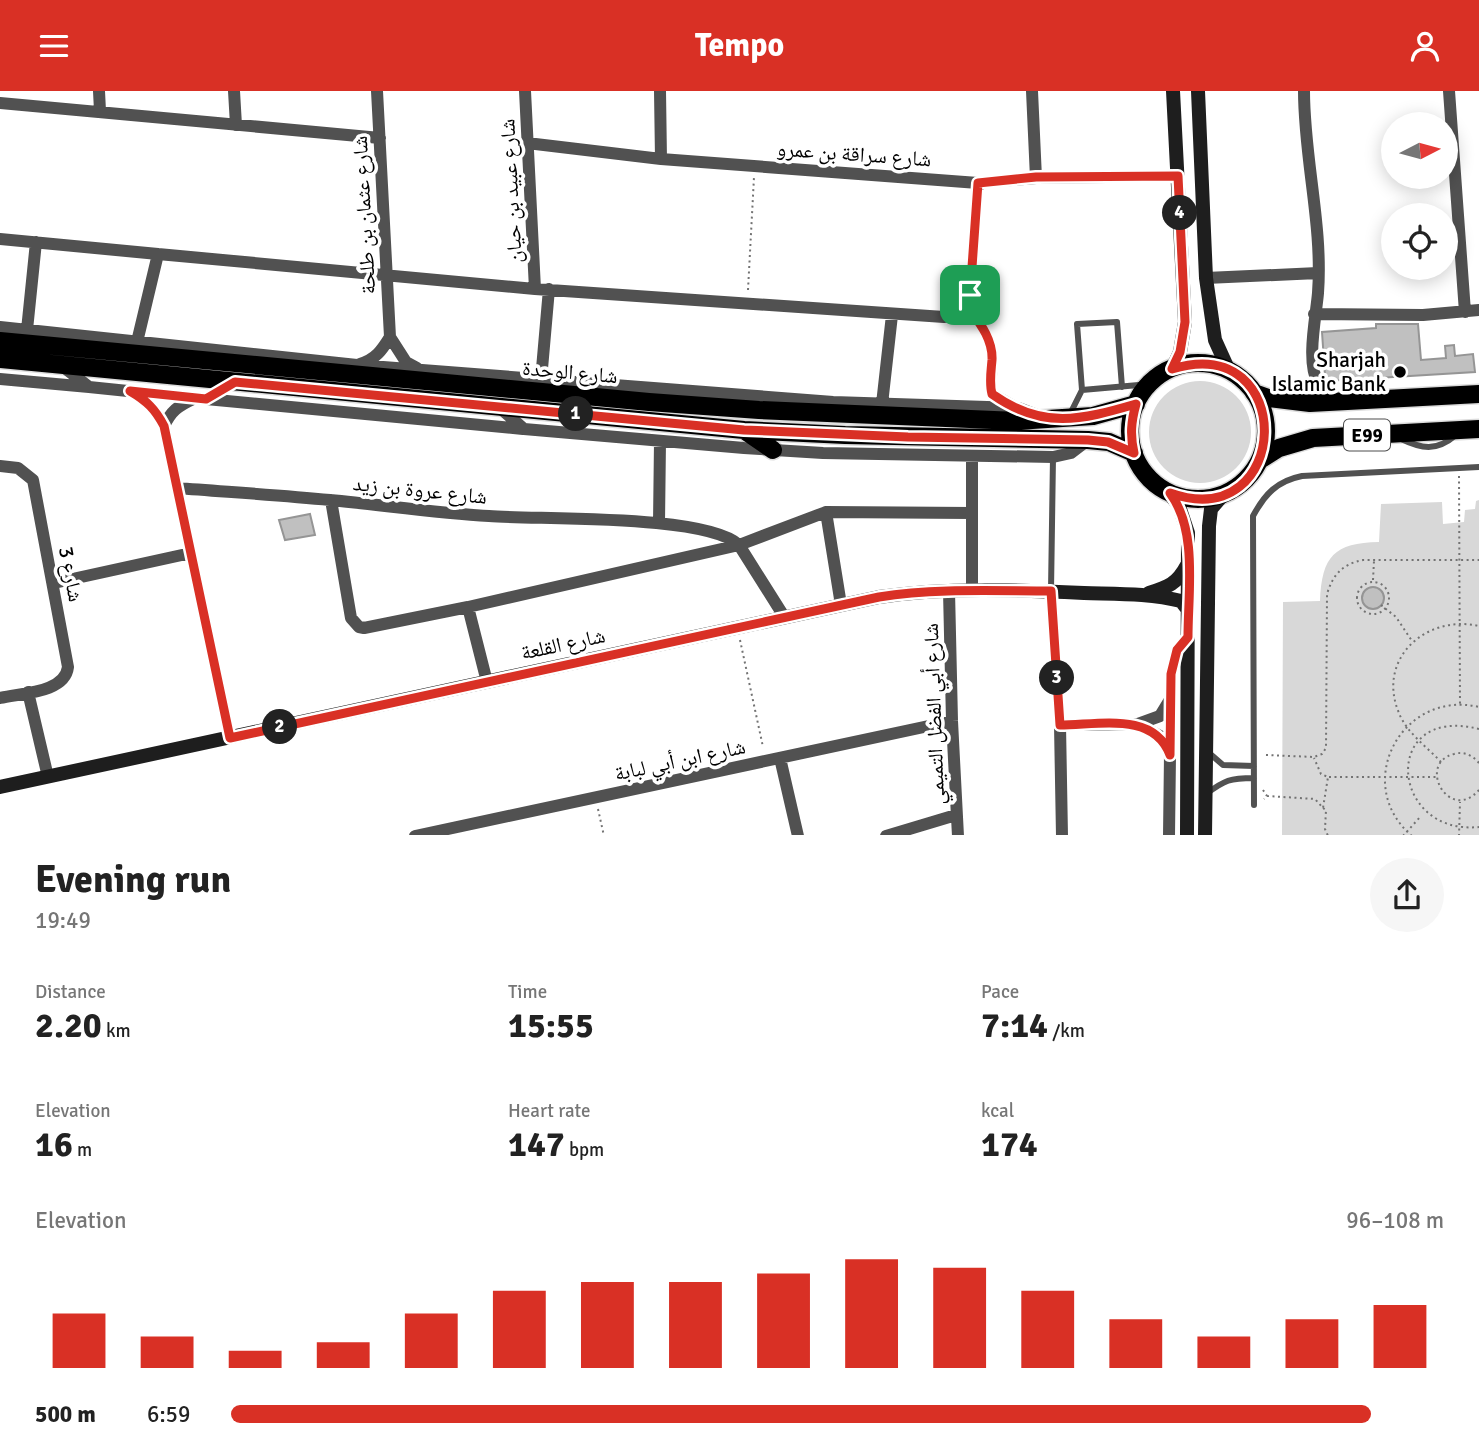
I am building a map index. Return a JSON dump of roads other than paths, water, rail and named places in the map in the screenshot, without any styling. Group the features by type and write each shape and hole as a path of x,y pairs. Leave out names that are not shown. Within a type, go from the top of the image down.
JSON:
{"main road":[{"name":"شارع الوحدة","path":"0,341 261,361 734,408 1017,421 1093,417 1136,404"},
{"name":"شارع الوحدة","path":"0,359 744,430 1088,440 1108,442 1134,453"},
{"path":"1201,363 1229,371 1247,384 1259,403 1266,425 1260,460 1245,481 1223,495 1196,500 1170,493 1152,481 1134,453 1131,428 1136,404 1150,384 1172,369 1186,364 1201,363"},
{"path":"704,391 734,408"},
{"name":"E99","path":"1254,393 1294,402 1479,394"},
{"name":"E99","path":"1260,460 1279,448 1304,439 1470,429"},
{"path":"744,430 773,450"}],"street":[{"path":"99,91 100,111"},
{"path":"234,91 236,125"},
{"name":"شارع عثمان بن طلحة","path":"377,91 390,337"},
{"name":"شارع عبيد بن حيان","path":"525,91 535,289"},
{"path":"660,91 661,159"},
{"path":"1032,91 1036,177"},
{"path":"1172,369 1180,352 1185,322 1173,91"},
{"path":"1198,91 1206,278 1215,340 1229,371"},
{"path":"1304,91 1308,153 1316,205 1318,273 1313,360 1318,383 1338,401"},
{"path":"1449,91 1465,312"},
{"path":"0,103 380,138"},
{"name":"شارع سراقة بن عمرو","path":"527,143 661,159 978,183 1036,177 1178,176"},
{"path":"0,239 535,289 944,317 957,313 970,295 978,183"},
{"path":"27,330 36,242"},
{"path":"137,342 158,254"},
{"path":"1206,278 1318,273"},
{"path":"541,380 549,289"},
{"path":"966,304 991,343 992,394 1018,408 1059,420"},
{"path":"1314,314 1423,315 1479,310"},
{"path":"882,404 892,315"},
{"path":"0,327 137,342 261,361 418,368 833,402 1018,408"},
{"path":"357,365 370,361 381,352 390,337 406,362 418,368"},
{"path":"58,363 89,387"},
{"path":"0,379 773,450 1053,457 1071,453 1088,440"},
{"path":"164,426 170,413 178,406 235,382"},
{"path":"130,391 149,402 164,426 230,738"},
{"path":"499,407 524,429"},
{"path":"659,523 660,440"},
{"path":"972,456 972,591"},
{"name":"شارع 3","path":"0,466 18,468 30,476 35,489 68,667 60,683 27,692"},
{"name":"شارع عروة بن زيد","path":"177,488 489,516 659,523 716,532 739,545"},
{"path":"1170,493 1179,506 1188,533 1187,835"},
{"path":"1205,835 1209,526 1211,509 1223,495"},
{"path":"331,500 351,618 354,623 364,628 739,545 825,512 972,513"},
{"path":"825,512 841,605"},
{"path":"739,545 785,618"},
{"path":"54,583 191,554"},
{"name":"شارع القلعة","path":"1141,595 1172,585 1188,564"},
{"name":"شارع أبي الفضل التميمي","path":"949,591 958,835"},
{"path":"1051,591 1060,725 1062,835"},
{"name":"شارع القلعة","path":"0,787 909,592 1051,591 1141,595 1181,601 1188,610"},
{"path":"468,607 487,683"},
{"path":"1169,835 1173,660 1177,650 1188,637"},
{"path":"0,698 27,692 48,777"},
{"path":"1060,725 1138,724 1160,716 1171,698"},
{"name":"شارع ابن أبي لبابة","path":"415,835 952,721"},
{"path":"1138,724 1160,736 1170,755"},
{"path":"780,758 798,835"},
{"path":"886,835 956,815"}],"lane":[{"path":"1059,420 1082,390 1077,324 1117,322 1122,387"},
{"path":"1082,390 1150,384"},
{"path":"1051,591 1053,457"},
{"path":"1254,805 1253,516 1263,498 1288,478 1301,475 1479,467"},
{"path":"1205,750 1223,765 1254,765"},
{"path":"1205,796 1221,782 1236,778 1254,778"}],"place":[{"name":"Sharjah Islamic Bank","path":"1400,372"}]}
